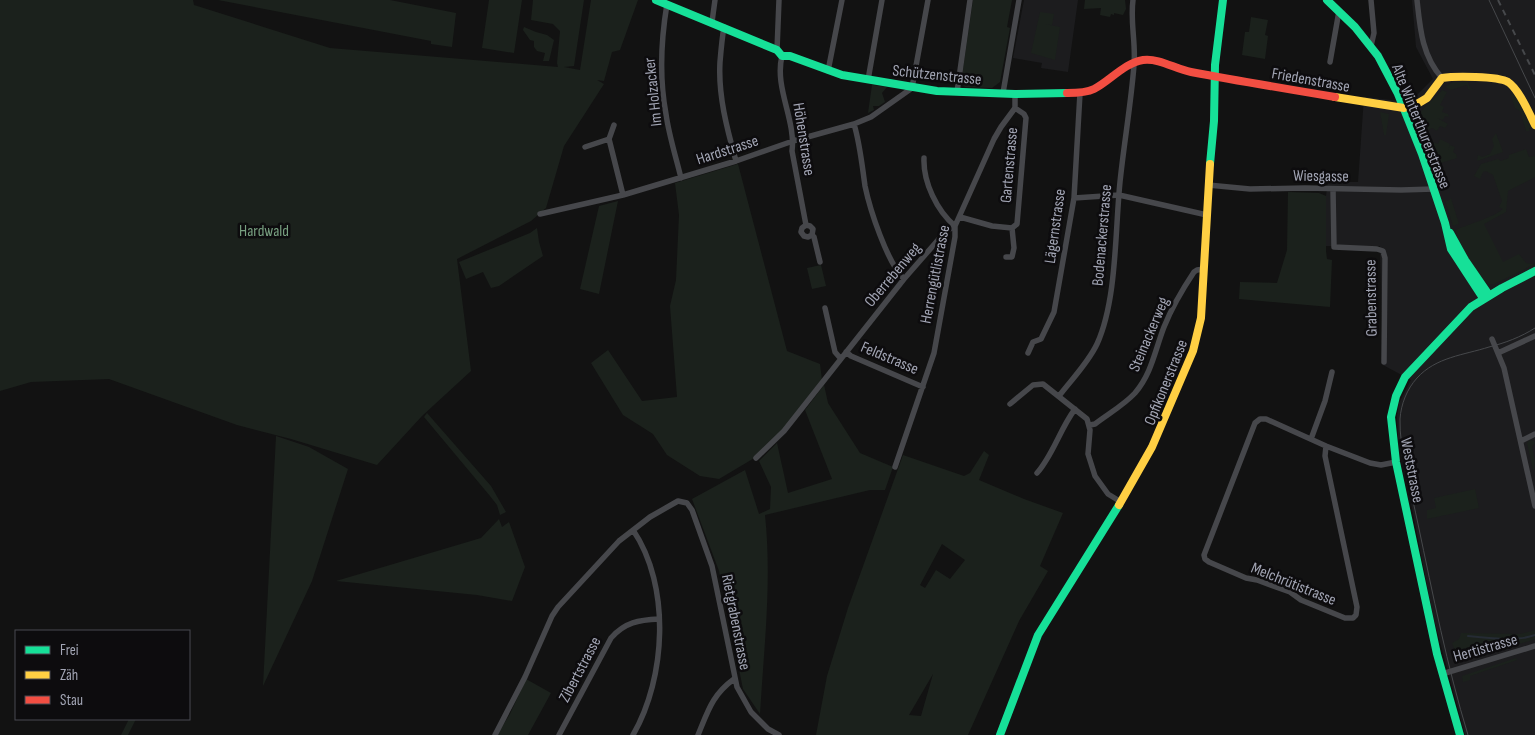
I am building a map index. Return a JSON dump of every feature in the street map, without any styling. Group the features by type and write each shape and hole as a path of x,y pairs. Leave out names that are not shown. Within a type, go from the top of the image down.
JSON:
{"street":[{"path":"712,22 715,0"},
{"name":"Höhenstrasse","path":"780,0 780,65 793,141 792,151 806,226"},
{"path":"828,71 842,0"},
{"path":"868,80 882,0"},
{"path":"912,88 928,0"},
{"path":"957,92 970,0"},
{"path":"1003,94 1019,0"},
{"name":"Bodenackerstrasse","path":"1059,396 1088,359 1097,344 1105,324 1112,278 1134,62 1131,13 1133,0"},
{"name":"Opfikonerstrasse","path":"1000,735 1038,635 1121,502 1163,425 1193,351 1201,318 1208,185 1214,121 1214,76 1223,0"},
{"name":"Alte Winterthurerstrasse","path":"1326,0 1339,11 1371,46 1384,68 1404,108 1434,188 1451,249 1486,297"},
{"path":"1371,46 1374,33 1372,0"},
{"path":"1417,0 1423,45 1435,70 1442,78"},
{"name":"Schützenstrasse","path":"662,1 779,53 828,71 912,88 1003,94 1080,93 1101,86 1134,62"},
{"name":"Im Holzacker","path":"662,1 662,89 666,115 681,178"},
{"path":"1330,62 1339,11"},
{"path":"724,27 720,62 721,92 727,129 736,161"},
{"path":"1134,62 1145,60 1158,61 1187,71 1214,76"},
{"name":"Friedenstrasse","path":"1214,76 1404,108"},
{"path":"1404,108 1419,104 1427,98 1442,78 1453,76 1496,79 1508,82 1519,95 1535,125"},
{"name":"Hardstrasse","path":"540,214 623,195 736,161 793,141 854,124 871,117 912,88"},
{"name":"Lägernstrasse","path":"1028,353 1033,342 1041,339 1054,312 1074,198 1080,93"},
{"name":"Herrengütlistrasse","path":"895,467 934,353 956,226 994,139 1014,108 1015,94"},
{"name":"Gartenstrasse","path":"960,217 992,226 1012,228 1017,224 1026,124 1024,114 1014,108"},
{"path":"854,124 866,188 882,239 898,274 904,279"},
{"path":"614,125 609,139 623,195"},
{"path":"586,147 609,139"},
{"path":"924,158 924,170 932,193 945,218 956,226"},
{"name":"Wiesgasse","path":"1208,185 1250,189 1401,190 1434,188"},
{"name":"Grabenstrasse","path":"1333,190 1334,247 1377,249 1383,251 1385,258 1384,362"},
{"path":"1074,198 1119,195 1207,215"},
{"name":"Höhenstrasse","path":"806,226 801,230 802,234 806,237 812,235"},
{"name":"Höhenstrasse","path":"806,226 810,226 812,229 820,262"},
{"name":"Oberrebenweg","path":"756,458 784,431 904,279 945,232 956,226"},
{"name":"Gartenstrasse","path":"1006,257 1012,257 1014,248 1012,228"},
{"name":"Steinackerweg","path":"1090,425 1095,424 1126,401 1141,385 1152,364 1163,328 1176,300 1194,272 1204,269"},
{"name":"Weststrasse","path":"1460,735 1442,674 1396,462 1391,417 1401,385 1411,370 1457,321 1471,307 1486,297 1535,271"},
{"path":"825,308 835,352 841,359"},
{"path":"1498,353 1535,336"},
{"path":"1492,339 1504,368 1535,506"},
{"name":"Feldstrasse","path":"846,352 851,356 923,387"},
{"path":"1332,372 1325,401 1310,439 1370,464 1396,462"},
{"path":"1010,404 1033,385 1043,384 1076,409 1087,419 1090,425 1088,454 1095,476 1108,494 1121,502"},
{"path":"1037,473 1043,466 1065,423 1076,409"},
{"name":"Melchrütistrasse","path":"1310,439 1266,419 1260,419 1255,423 1204,555 1205,559 1209,562 1246,578 1290,592 1301,600 1349,619 1356,615 1356,607 1325,456 1326,446"},
{"path":"1521,441 1535,434"},
{"name":"Rietgrabenstrasse","path":"633,530 650,517 674,503 687,502 697,520 712,566 734,679 745,704 758,720 779,735"},
{"path":"495,735 525,677 554,612 619,541 633,530 642,545 650,569 660,619 659,646 654,677 647,703 633,735"},
{"name":"Zibertstrasse","path":"560,735 610,638 616,631 631,623 660,619"},
{"name":"Hertistrasse","path":"1442,674 1535,646"},
{"path":"698,735 716,695 734,679"},
{"path":"763,735 768,728"}],"shaded area":[{"path":"1024,0 1078,0 1068,72 1041,68 1042,63 1013,58"},
{"path":"1412,0 1535,0 1535,735 1465,735 1433,616 1398,437 1397,416 1399,403 1411,380 1383,365 1380,246 1326,246 1326,196 1328,182 1358,182 1364,97 1410,102 1433,79 1416,47"}],"green space":[{"name":"Hardwald","path":"0,0 193,0 194,5 330,48 558,67 560,31 553,24 531,20 533,0 584,0 574,66 564,67 580,70 591,0 638,0 620,50 612,52 604,81 597,80 604,84 564,146 546,208 531,221 457,259 471,371 422,416 377,465 237,425 109,379 31,382 0,391"},
{"path":"218,0 390,0 456,13 452,47 431,44 431,41"},
{"path":"489,0 522,0 514,53 482,48"},
{"path":"973,0 1012,0 1007,27 1010,28 1000,82 992,88 965,87 961,83"},
{"path":"1085,0 1125,0 1126,9 1123,15 1114,13 1110,17 1100,15 1101,8 1084,9"},
{"path":"1040,12 1054,14 1052,25 1045,24 1060,27 1055,60 1031,53"},
{"path":"1251,17 1268,20 1265,35 1268,36 1265,59 1242,55 1245,32 1249,32"},
{"path":"524,27 547,35 554,40 549,61 543,61 545,53 537,51 534,47 534,41 530,40 523,30"},
{"path":"1453,82 1468,82 1470,88 1475,90 1468,89 1467,85 1451,90 1445,87"},
{"path":"872,85 887,87 882,93 885,102 879,106 873,106 874,110 868,113"},
{"path":"1442,90 1447,92 1440,105 1444,107 1442,112 1448,114 1449,117 1445,116 1443,120 1437,118 1448,124 1445,128 1440,126 1437,131 1432,128 1423,132 1418,117 1423,109"},
{"path":"1512,93 1516,97 1532,130 1529,128 1529,131 1526,131 1520,111 1515,108 1511,96"},
{"path":"1380,112 1389,114 1386,135 1384,135"},
{"path":"1496,133 1503,152 1477,161 1478,155 1482,157 1490,154 1494,146 1492,139"},
{"path":"1440,139 1450,144 1448,150 1450,145 1455,147 1453,152 1457,158 1441,163 1439,166 1446,188 1442,189 1428,147 1433,142 1438,144"},
{"path":"1526,149 1529,157 1535,156 1535,177 1508,191 1506,212 1484,224 1503,262 1519,254 1526,263 1535,264 1494,284 1488,284 1479,277 1456,239 1458,238 1455,230 1487,218 1503,209 1499,207 1502,201 1493,175 1486,171 1483,172 1480,179 1474,176 1481,164 1498,159 1501,161 1509,158 1509,155"},
{"path":"738,164 787,351 820,364 822,380 785,428 756,457 719,479 700,476 667,455 653,434 623,415 591,363 608,350 642,401 677,397 670,306 676,280 679,215 675,183"},
{"path":"1288,192 1319,193 1326,196 1326,251 1327,259 1332,260 1330,307 1239,299 1240,282 1277,283 1287,250"},
{"path":"1451,198 1459,224 1453,226 1445,200 1448,201"},
{"path":"618,201 599,294 580,289 599,206"},
{"path":"537,228 543,256 499,286 491,288 483,272 466,279 459,262 530,233"},
{"path":"821,265 826,286 812,289 807,268"},
{"path":"824,385 828,403 860,453 893,467 885,490 870,490 765,515 768,589 760,714 743,689 719,571 692,499 745,470 759,514 770,509 771,487 759,461 777,443 788,493 832,479 805,410"},
{"path":"427,413 491,486 506,512 500,515 497,505 424,417"},
{"path":"276,436 309,447 348,469 312,581 263,686"},
{"path":"1530,440 1534,441 1535,444 1532,446 1535,461 1534,470 1527,443"},
{"path":"984,451 989,455 979,480 1063,513 1040,566 1048,571 1019,621 968,735 816,735 827,676 848,608 903,455 964,476 970,473","holes":["942,544 965,560 950,579 936,570 925,588 920,585","933,674 921,716 909,715"]},
{"path":"1475,489 1479,508 1427,519 1427,510 1436,508 1434,498"},
{"path":"499,519 502,527 509,522 525,567 512,601 477,595 336,581 481,538"},
{"path":"1535,630 1535,639 1533,640 1459,660 1452,643 1459,639 1461,633 1520,634"},
{"path":"1516,658 1517,660 1470,676 1470,680 1463,682 1462,676"},
{"path":"526,679 551,693 528,735 497,735 510,714"},
{"path":"128,720 136,720 128,735 121,735"}],"waterway":[{"path":"1468,636 1511,639 1535,635"}],"tram line":[{"path":"1489,0 1535,98"},
{"path":"1468,735 1447,657 1406,471 1400,419 1403,402 1410,387 1417,378 1433,365 1507,342 1535,328"}],"railway":[{"path":"1498,0 1535,75"}],"traffic: fast":[{"path":"656,0 777,50 782,56 790,56 842,75 937,91 1015,94 1067,93"},
{"path":"1210,164 1214,121 1215,65 1223,0"},
{"path":"1327,0 1355,27 1378,56 1398,94 1422,154 1445,223 1451,249 1483,298"},
{"path":"1450,233 1465,260 1489,295"},
{"path":"1460,735 1437,654 1396,462 1391,417 1396,396 1405,377 1471,307 1535,271"},
{"path":"1000,735 1038,635 1119,505"}],"traffic: slow":[{"path":"1335,97 1404,108 1417,104 1427,98 1442,78 1466,77 1503,80 1512,85 1516,90 1535,125"},
{"path":"1119,505 1152,447 1193,351 1201,318 1210,164"}],"traffic: jam":[{"path":"1067,93 1081,93 1091,90 1100,86 1123,68 1136,62 1149,60 1191,72 1335,97"}]}
